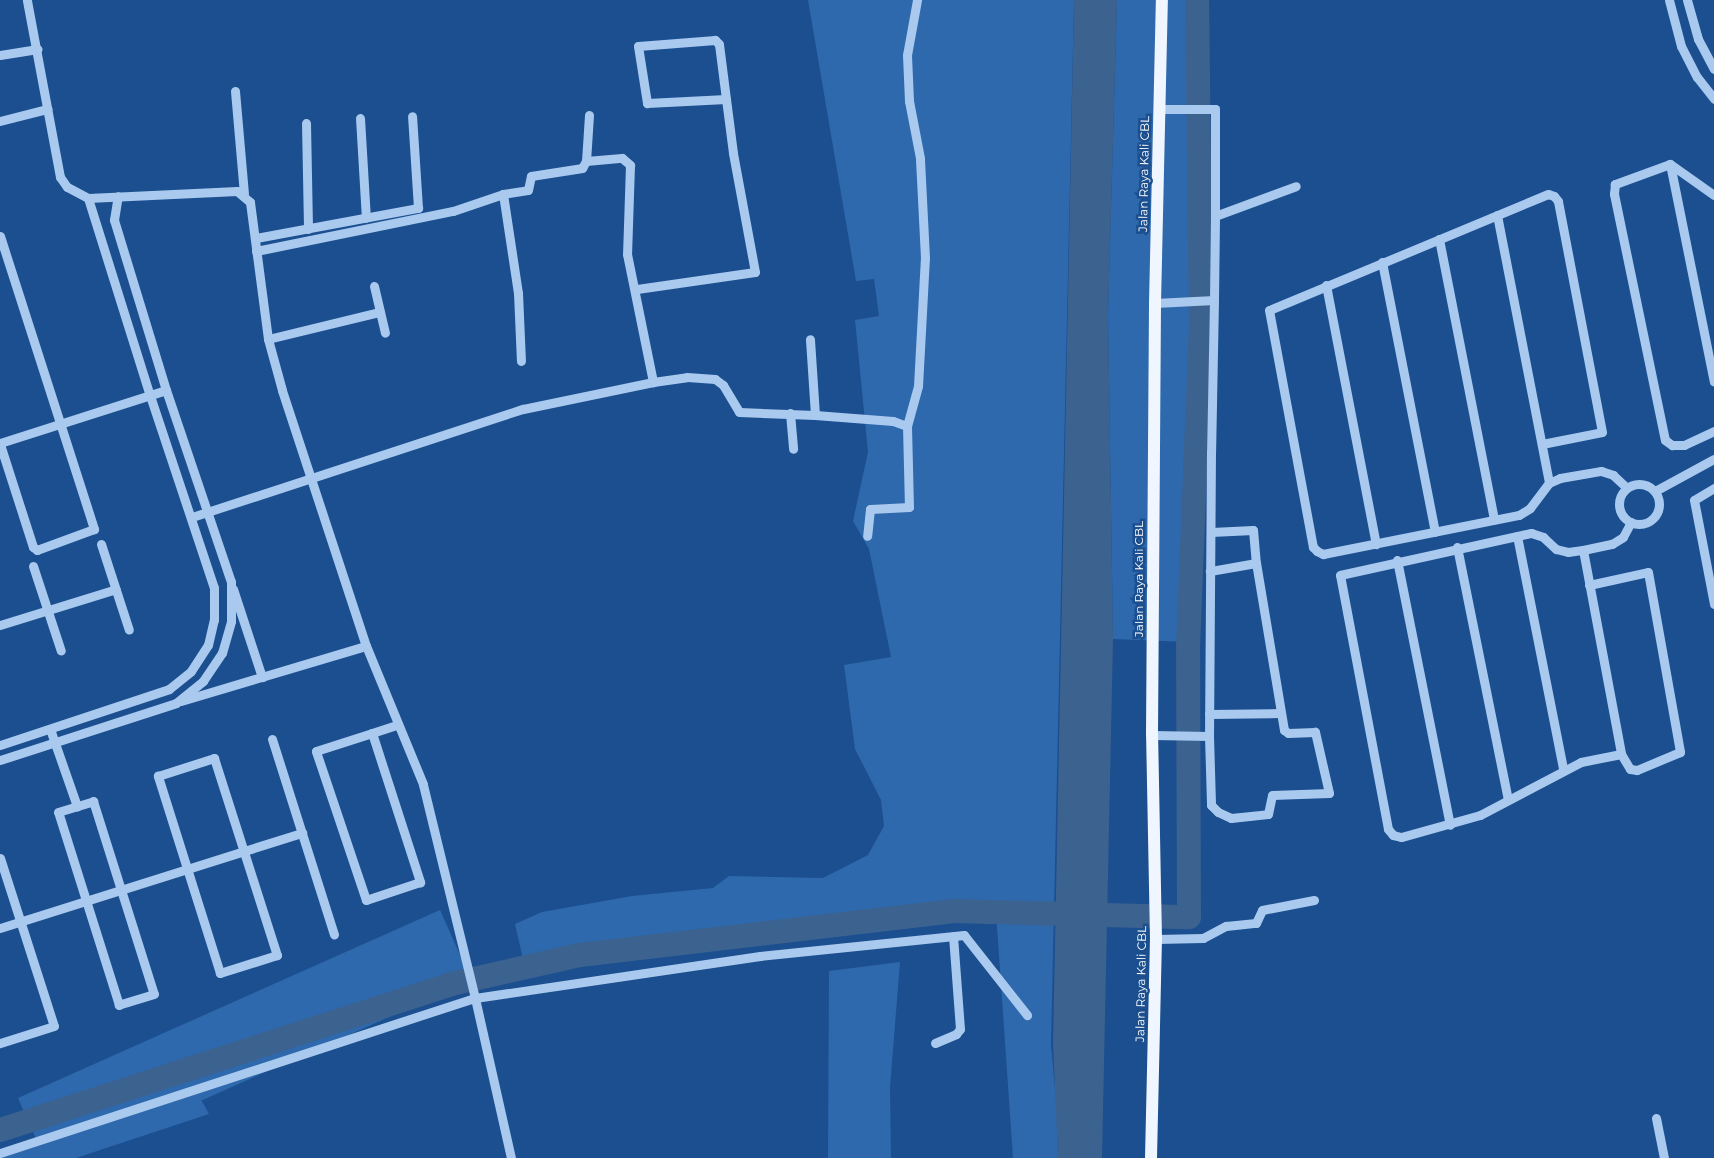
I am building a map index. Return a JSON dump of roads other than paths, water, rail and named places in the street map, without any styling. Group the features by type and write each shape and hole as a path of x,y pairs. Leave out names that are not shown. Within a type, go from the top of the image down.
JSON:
{"main road":[{"name":"Jalan Raya Kali CBL","path":"1151,1158 1156,939 1152,735 1154,303 1162,0"}],"street":[{"path":"27,0 38,49 60,177 67,187 88,198 237,191 244,194"},
{"path":"867,536 870,510 909,507 908,426 918,386 925,258 920,158 909,101 906,55 917,0"},
{"path":"1669,0 1681,46 1697,77 1714,99"},
{"path":"1687,0 1698,39 1714,69"},
{"path":"637,289 755,272 717,41 638,46 647,103 726,99"},
{"path":"0,55 38,49"},
{"path":"234,91 244,194 252,207 268,339 310,479 366,646 396,725 422,784 468,965 511,1158"},
{"path":"0,121 47,109"},
{"path":"1160,109 1215,109 1215,216 1211,300 1209,714 1206,736 1211,805 1218,812 1231,818 1268,814 1272,795 1329,793 1315,732 1287,733 1280,713 1256,563 1253,530 1210,532"},
{"path":"256,252 453,210 503,194 528,190 529,176 582,168 586,161 589,115"},
{"path":"256,238 418,208 412,116"},
{"path":"360,118 366,218"},
{"path":"306,123 308,229"},
{"path":"586,161 622,158 630,165 627,254 629,271 637,289 653,382"},
{"path":"1670,164 1714,195"},
{"path":"1670,164 1714,382"},
{"path":"1670,164 1616,184 1614,194 1665,440 1672,445 1684,444 1714,431"},
{"path":"1215,216 1296,186"},
{"path":"503,194 518,293 521,361"},
{"path":"1542,444 1602,432 1558,201 1548,194 1274,306 1268,316 1313,547 1324,554 1519,515 1530,508 1549,483 1601,471 1613,475 1626,487"},
{"path":"118,196 114,220 166,390 262,677"},
{"path":"0,745 169,689 191,671 208,645 214,620 214,588 192,516 150,396 88,198"},
{"path":"1497,215 1549,483"},
{"path":"0,236 62,424 94,529 37,550 33,547 0,444 62,424 150,396 166,390"},
{"path":"1439,239 1494,520"},
{"path":"1382,262 1435,532"},
{"path":"1326,285 1376,544"},
{"path":"374,286 385,333"},
{"path":"1154,303 1211,300"},
{"path":"268,339 380,312"},
{"path":"810,339 815,415"},
{"path":"192,516 523,409 653,382 687,377 715,379 723,385 739,412 790,413 892,421 908,426"},
{"path":"790,413 793,449"},
{"path":"1655,491 1714,459"},
{"path":"1636,484 1646,485 1655,491 1659,501 1651,520 1641,524 1631,522 1623,516 1618,506 1620,496 1626,487 1636,484"},
{"path":"1714,488 1694,500 1714,604"},
{"path":"1621,754 1581,762 1563,769 1480,815 1450,825 1401,837 1393,835 1386,819 1339,582 1340,575 1346,572 1457,547 1531,533 1543,537 1556,549 1568,552 1583,550 1612,544 1623,537 1631,522"},
{"path":"1517,536 1563,769"},
{"path":"101,544 129,630"},
{"path":"1457,547 1508,799"},
{"path":"1583,550 1589,585 1621,754 1630,769 1637,770 1675,756 1680,752 1681,744 1648,572 1589,585"},
{"path":"1397,560 1450,825"},
{"path":"1210,570 1256,563"},
{"path":"33,566 61,651"},
{"path":"176,703 203,681 222,653 231,622 231,582"},
{"path":"0,625 116,589"},
{"path":"0,760 176,703 366,646"},
{"path":"1209,714 1280,713"},
{"path":"372,733 420,882 366,900 316,751 396,725"},
{"path":"50,729 77,806"},
{"path":"1152,735 1206,736"},
{"path":"272,740 334,934"},
{"path":"214,758 277,955 220,973 187,869 158,776 214,758"},
{"path":"92,801 154,994 119,1005 58,812 77,806 92,801"},
{"path":"0,928 302,833"},
{"path":"0,858 54,1026 0,1043"},
{"path":"1156,939 1203,938 1226,926 1256,923 1258,915 1314,900"},
{"path":"0,1153 474,995 760,956 964,935 1027,1015"},
{"path":"935,1043 956,1034 960,1029 954,936"},
{"path":"1656,1118 1664,1158"}],"waterway":[{"path":"0,1130 451,984 580,955 954,911 1189,917 1188,647 1201,324 1197,0"}]}
